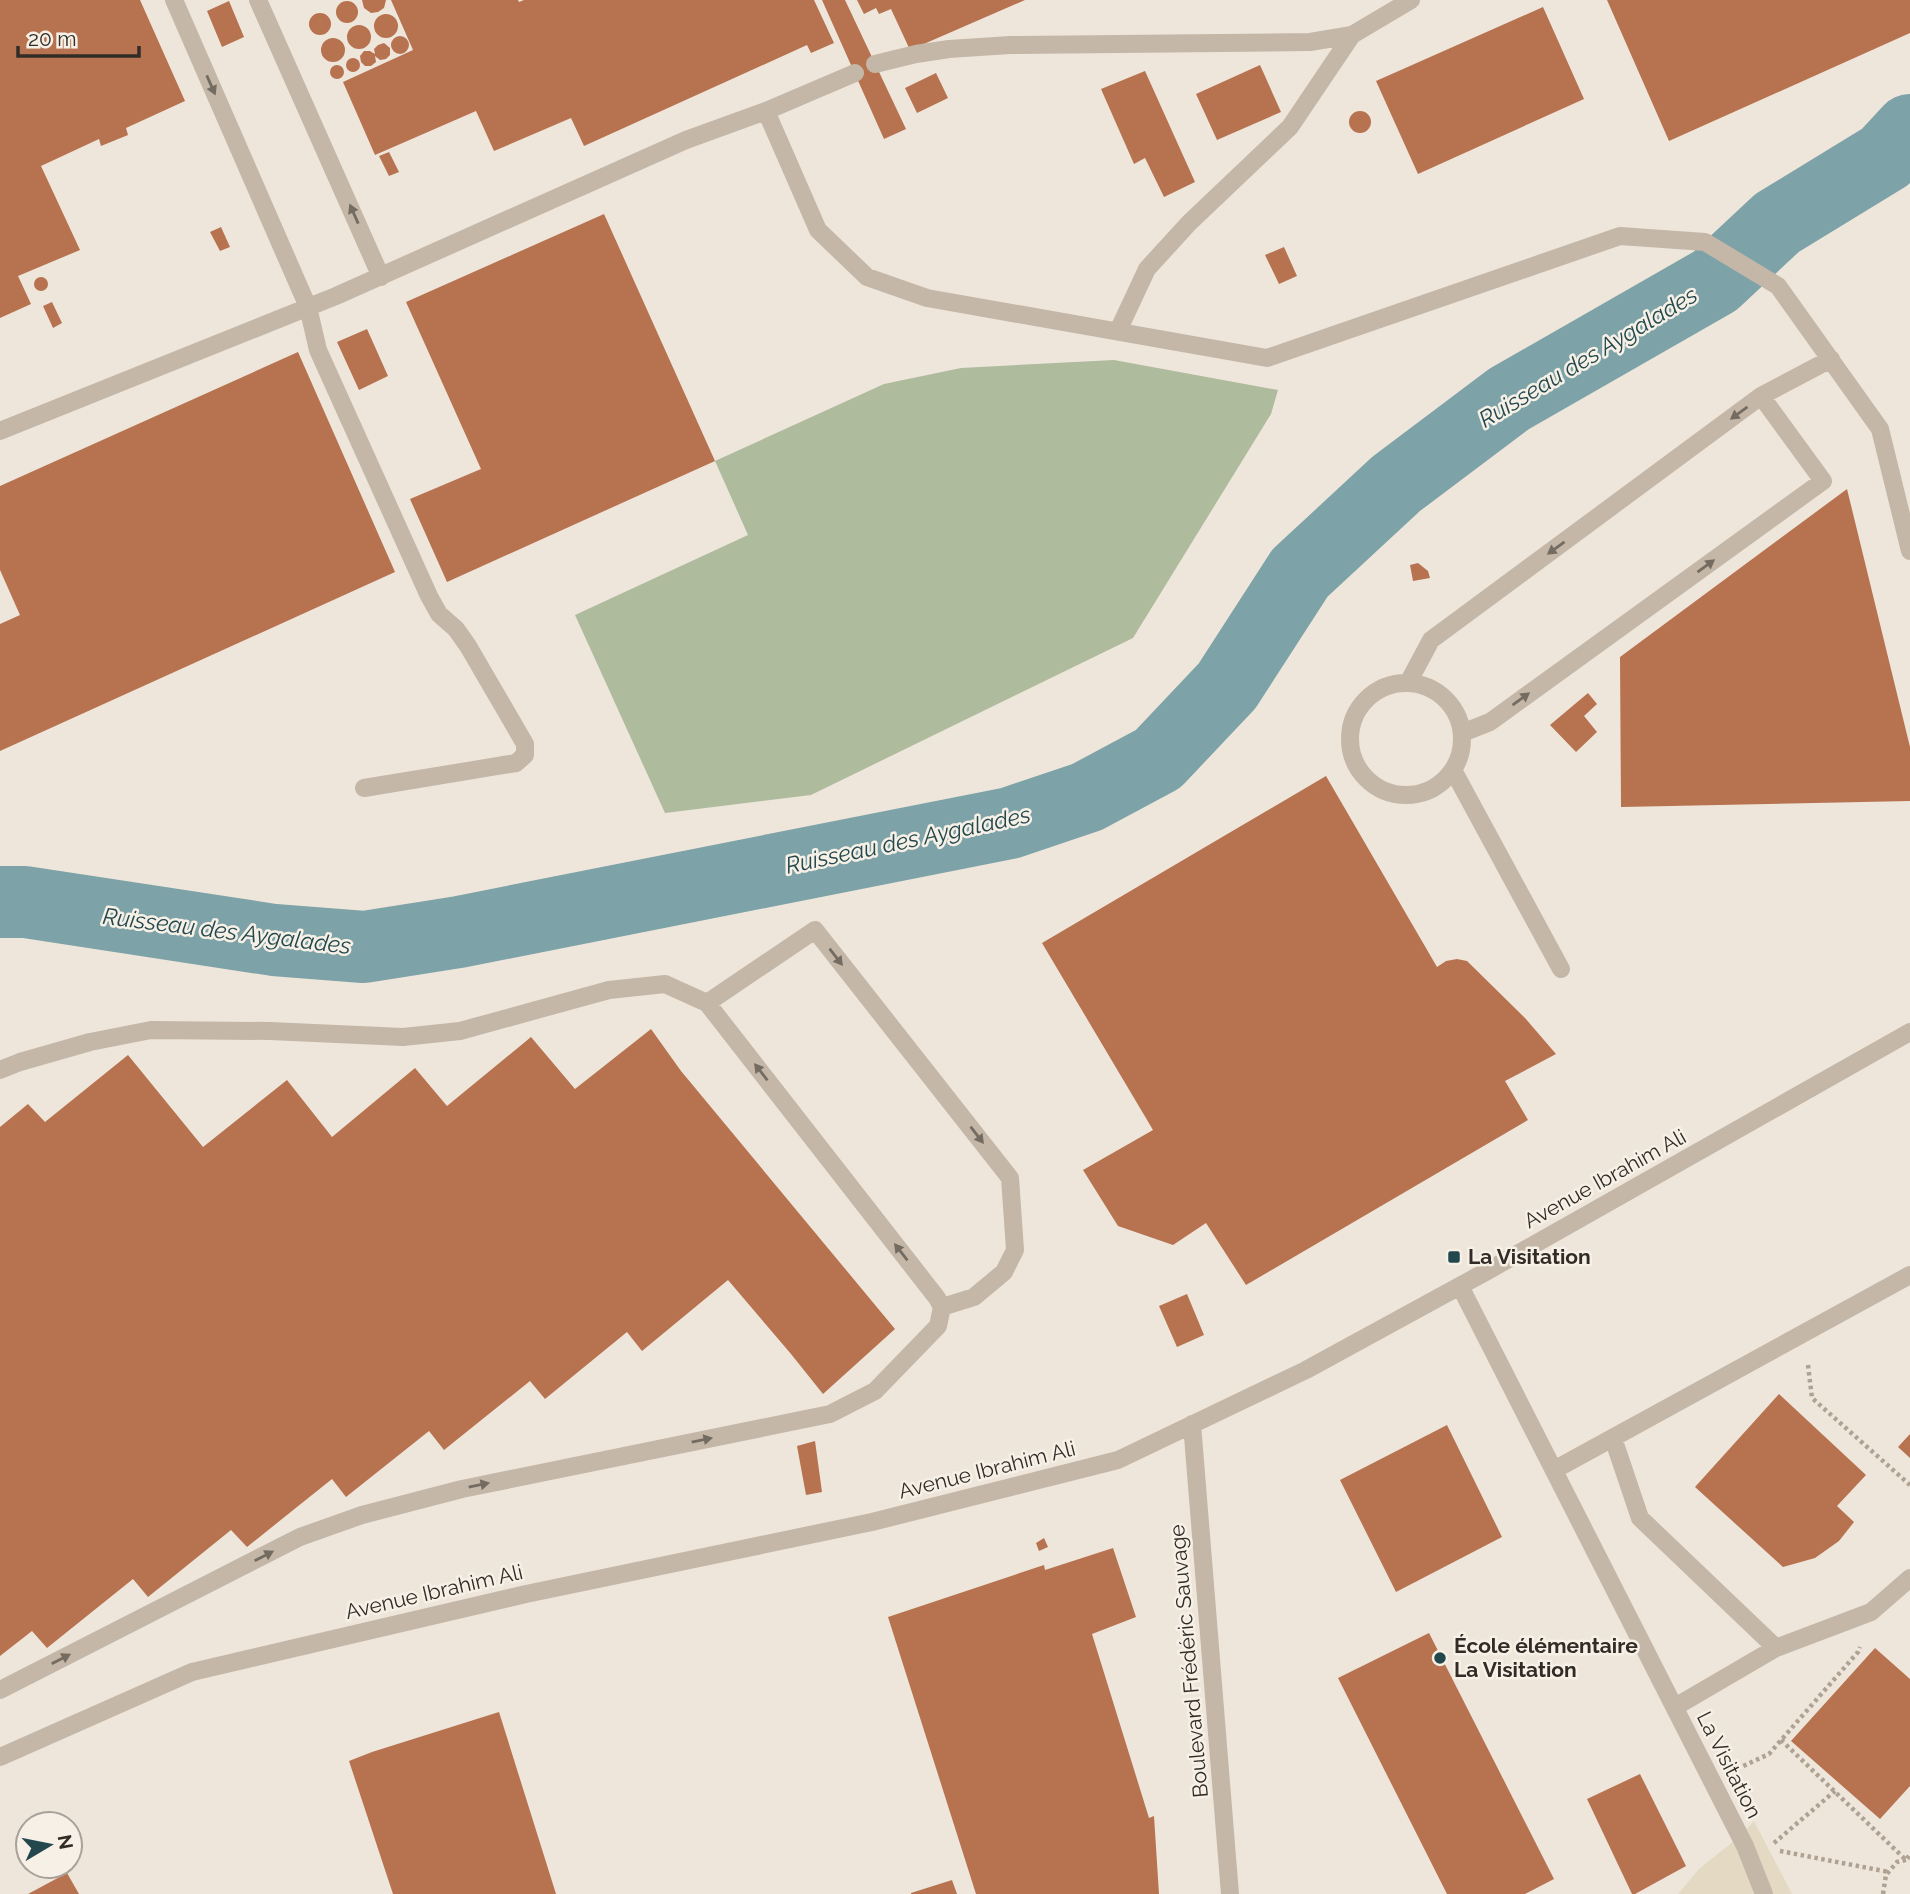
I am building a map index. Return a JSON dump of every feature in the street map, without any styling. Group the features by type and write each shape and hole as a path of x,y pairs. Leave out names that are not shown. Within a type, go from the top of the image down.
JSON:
{"street":[{"path":"174,0 308,307 318,350 429,596 439,614 456,629 468,646 525,744 525,755 516,763 364,788"},
{"path":"258,0 381,277"},
{"path":"875,64 949,48 998,45 1310,42 1352,35 1411,0"},
{"path":"1118,331 1147,269 1189,223 1290,127 1352,35"},
{"path":"0,431 381,277 686,140 766,111 855,73"},
{"path":"766,111 818,230 867,277 928,298 1267,358 1620,236 1705,242 1778,286 1880,429 1910,551"},
{"path":"1408,683 1431,640 1761,397 1831,359"},
{"path":"1462,733 1490,722 1823,481 1761,397"},
{"path":"1388,685 1424,685 1438,692 1450,703 1458,717 1462,733 1461,752 1453,770 1440,785 1423,794 1404,796 1385,792 1368,782 1356,766 1350,747 1351,727 1358,709 1372,695 1388,685"},
{"path":"1453,770 1560,969"},
{"path":"708,1003 815,930 1010,1178 1015,1250 1004,1272 975,1297 942,1307"},
{"path":"0,1070 90,1042 151,1030 270,1031 403,1037 460,1031 609,990 665,984 708,1003 942,1307 938,1326 875,1391 830,1414 462,1489 362,1515 300,1537 0,1690"},
{"name":"Avenue Ibrahim Ali","path":"0,1757 192,1672 526,1594 885,1519 1118,1460 1306,1370 1910,1032"},
{"path":"1554,1471 1910,1275"},
{"name":"La Visitation","path":"1460,1286 1675,1707 1750,1857 1764,1894"},
{"name":"Boulevard Frédéric Sauvage","path":"1192,1424 1230,1894"},
{"path":"1613,1438 1640,1518 1776,1648"},
{"path":"1675,1707 1776,1648 1871,1612 1910,1578"}],"path":[{"path":"1805,1333 1812,1398 1910,1485"},
{"path":"1712,1781 1769,1754 1858,1652 1871,1612"},
{"path":"1781,1740 1908,1860"},
{"path":"1835,1791 1769,1849 1889,1872"},
{"path":"1908,1860 1910,1854"},
{"path":"1883,1894 1886,1875 1896,1862 1908,1860"}],"green space":[{"path":"1114,360 1278,390 1271,414 1133,638 811,795 665,813 575,615 748,535 715,461 884,384 961,368"}],"shaded area":[{"path":"1754,1821 1792,1894 1678,1894 1699,1869"}],"building":[{"path":"0,0 140,0 185,101 126,128 128,135 101,146 99,139 41,166 80,250 18,276 31,304 0,318"},
{"path":"362,0 386,0 384,8 371,13 364,8"},
{"path":"391,0 814,0 834,43 811,53 807,45 584,146 571,118 494,151 476,111 375,155 343,82 413,50"},
{"path":"822,0 845,0 906,129 884,139"},
{"path":"857,0 1025,0 910,50 891,9 879,14 876,8 864,14"},
{"path":"1607,0 1910,0 1910,33 1669,141"},
{"path":"229,1 244,37 222,47 207,11"},
{"path":"347,1 355,4 358,12 355,20 347,23 339,20 336,12 339,4"},
{"path":"1543,7 1584,99 1418,174 1376,81"},
{"path":"320,13 328,16 331,24 328,32 320,35 312,32 309,24 312,16"},
{"path":"386,14 394,18 398,26 394,34 386,38 378,34 374,26 378,18"},
{"path":"359,25 370,32 371,37 364,48 359,49 348,42 347,37 354,26"},
{"path":"400,36 406,39 409,45 406,51 400,54 394,51 391,45 394,39"},
{"path":"333,38 341,42 345,50 341,58 333,62 325,58 321,50 325,42"},
{"path":"384,43 390,48 390,55 386,59 380,60 375,56 376,62 371,66 365,66 361,62 360,56 364,51 375,54 374,49"},
{"path":"350,58 356,58 360,65 356,72 350,72 346,68 346,62"},
{"path":"337,65 342,67 342,77 337,79 332,77 330,72 332,67"},
{"path":"1260,65 1281,112 1217,140 1196,94"},
{"path":"1145,71 1195,182 1164,197 1145,158 1134,164 1101,89"},
{"path":"936,73 948,98 917,113 905,88"},
{"path":"1360,111 1368,114 1371,122 1368,130 1360,133 1352,130 1349,122 1352,114"},
{"path":"389,152 399,172 389,176 379,156"},
{"path":"604,214 715,461 447,582 410,499 481,469 406,302"},
{"path":"221,227 230,247 220,251 210,232"},
{"path":"1284,247 1297,276 1279,284 1265,255"},
{"path":"38,277 44,277 48,284 44,291 38,291 34,287 34,281"},
{"path":"52,302 62,323 53,328 43,306"},
{"path":"367,329 388,376 359,390 337,342"},
{"path":"298,352 395,572 0,751 0,624 20,615 0,570 0,486"},
{"path":"1847,489 1910,747 1910,801 1621,807 1620,657"},
{"path":"1418,563 1428,571 1430,578 1413,581 1410,565"},
{"path":"1588,693 1597,704 1584,716 1597,732 1576,752 1550,725"},
{"path":"1326,776 1437,967 1446,961 1467,961 1525,1018 1556,1054 1505,1081 1528,1120 1246,1285 1206,1223 1173,1245 1118,1226 1083,1170 1153,1130 1042,943"},
{"path":"651,1029 681,1071 895,1329 823,1394 728,1280 642,1351 627,1332 545,1399 530,1381 444,1450 429,1431 346,1497 332,1479 247,1547 231,1530 148,1597 133,1579 47,1648 32,1631 0,1656 0,1127 28,1104 45,1122 128,1055 203,1147 287,1080 332,1137 415,1068 447,1106 531,1037 575,1089"},
{"path":"1187,1294 1204,1335 1177,1347 1159,1306"},
{"path":"1779,1394 1866,1475 1837,1506 1854,1522 1839,1541 1815,1558 1783,1567 1695,1487"},
{"path":"1447,1425 1502,1537 1396,1592 1340,1480"},
{"path":"1910,1434 1910,1458 1898,1447"},
{"path":"815,1441 822,1492 806,1495 797,1446"},
{"path":"1044,1538 1048,1547 1039,1551 1036,1543"},
{"path":"1113,1548 1136,1617 1092,1634 1149,1818 1154,1816 1159,1894 976,1894 888,1617 1044,1565 1045,1570"},
{"path":"1429,1633 1554,1879 1525,1894 1447,1894 1338,1678"},
{"path":"1875,1648 1910,1679 1910,1786 1880,1819 1791,1741"},
{"path":"499,1712 556,1894 393,1894 349,1761"},
{"path":"1640,1774 1686,1866 1632,1894 1587,1799"},
{"path":"54,1880 71,1880 79,1894 28,1894"},
{"path":"952,1880 957,1894 911,1894 911,1893"}],"waterway":[{"name":"Ruisseau des Aygalades","path":"0,902 25,902 274,940 364,947 459,932 1010,823 1087,797 1158,759 1227,686 1300,573 1396,484 1509,399 1715,281 1777,223 1885,157 1910,130"}],"place":[{"name":"La Visitation","path":"1454,1257"},
{"name":"École élémentaire La Visitation","path":"1440,1658"}]}
